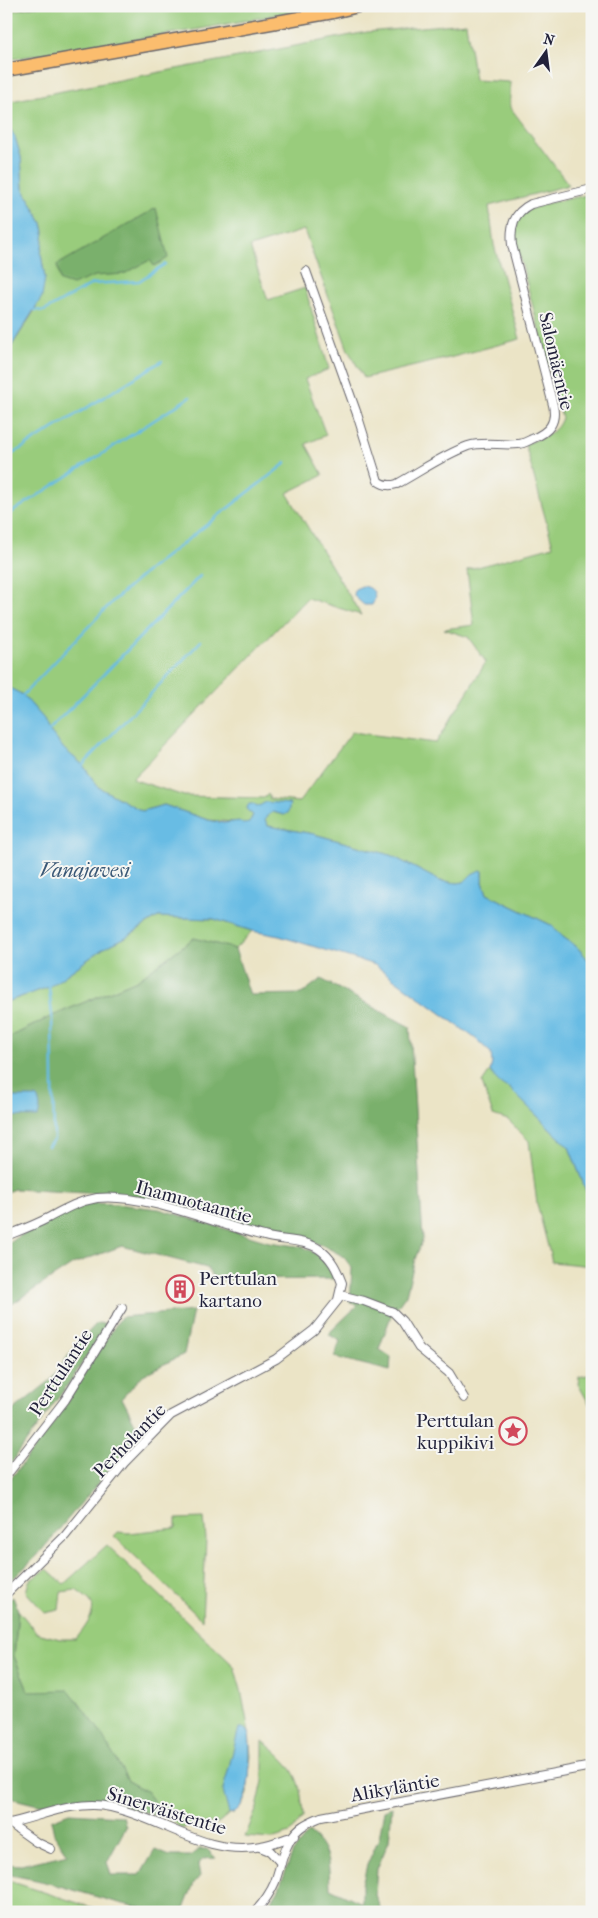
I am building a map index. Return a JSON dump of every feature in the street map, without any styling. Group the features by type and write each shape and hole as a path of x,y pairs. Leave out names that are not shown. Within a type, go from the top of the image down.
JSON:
{"highway":[{"path":"6,70 334,12 358,6"}],"street":[{"name":"Salomäentie","path":"306,271 357,414 378,481 390,486 397,484 442,458 470,446 481,444 520,444 539,436 553,424 555,418 553,405 512,245 511,232 516,216 525,206 592,190"},
{"name":"Ihamuotaantie","path":"6,1236 80,1202 100,1198 119,1199 164,1207 246,1232 318,1248 333,1262 342,1283 340,1295"},
{"path":"340,1295 364,1301 393,1312 402,1321 419,1348 449,1373 464,1398"},
{"name":"Perholantie","path":"6,1594 65,1536 124,1463 171,1415 276,1358 314,1330 340,1295"},
{"name":"Perttulantie","path":"6,1476 64,1400 122,1308"},
{"name":"Alikyläntie","path":"256,1912 267,1899 286,1850 298,1829 321,1817 592,1766"},
{"name":"Sinerväistentie","path":"8,1823 54,1810 94,1805 111,1807 144,1817 211,1844 226,1847 260,1847 294,1836"},
{"path":"8,1823 51,1849"},
{"path":"260,1847 270,1851 281,1863"}],"green space":[{"path":"36,6 324,6 200,29 6,60 6,12"},
{"path":"466,23 475,80 510,82 510,107 569,185 489,206 494,245 520,339 364,378 348,350 304,230 250,247 268,300 305,288 329,369 305,379 326,435 306,444 323,475 287,493 361,615 307,598 132,779 184,796 264,798 268,794 270,799 299,802 352,732 436,743 486,662 468,637 444,629 474,625 467,570 553,546 525,444 552,432 562,418 515,238 518,220 527,210 543,204 592,194 592,964 577,947 551,925 487,894 483,882 483,871 472,874 464,882 440,881 390,855 314,834 268,826 265,820 267,816 273,812 279,814 288,804 280,804 252,813 253,815 249,823 208,820 164,805 142,811 98,787 83,765 64,750 43,719 23,695 6,686 6,355 35,310 45,278 41,254 44,231 42,223 23,188 21,157 15,137 6,122 6,102 367,32"},
{"path":"156,208 168,258 154,266 150,260 124,274 95,276 72,285 60,281 57,265"},
{"path":"158,917 214,919 252,931 235,949 194,938 137,980 52,1016 6,1039 6,1002 49,987 104,948"},
{"path":"194,938 235,949 250,995 301,994 321,979 410,1027 423,1239 415,1259 406,1295 391,1316 379,1349 391,1357 390,1371 334,1357 340,1341 328,1334 358,1305 350,1303 352,1268 343,1256 322,1245 139,1196 14,1189 6,1193 6,1039 52,1016 137,980"},
{"path":"490,1071 569,1147 592,1206 592,1266 552,1262 537,1204 529,1141 508,1120 493,1115 482,1083"},
{"path":"90,1203 159,1209 269,1242 304,1247 318,1255 327,1264 334,1279 216,1280 207,1268 122,1246 73,1264 6,1308 6,1244 59,1213"},
{"path":"193,1311 184,1354 143,1375 122,1398 140,1433 36,1557 6,1585 6,1485 61,1413 82,1376 121,1317"},
{"path":"97,1323 107,1324 74,1376 6,1470 6,1416 51,1380 73,1349"},
{"path":"592,1374 592,1409 578,1384 579,1377"},
{"path":"204,1518 206,1539 202,1620 114,1536 118,1532 128,1533 176,1528 176,1519"},
{"path":"107,1545 234,1666 241,1690 249,1732 251,1756 247,1794 242,1805 234,1813 229,1814 218,1823 191,1824 182,1829 163,1813 146,1791 129,1782 117,1763 28,1691 14,1656 18,1610 37,1633 60,1639 76,1639 89,1620 93,1609 92,1604 76,1590 61,1592 59,1610 45,1613 26,1592 29,1581 47,1569 64,1584"},
{"path":"13,1597 18,1610 14,1656 28,1691 69,1690 97,1727 129,1782 146,1791 163,1813 154,1815 104,1799 38,1805 6,1797 6,1602"},
{"path":"263,1741 282,1758 294,1773 298,1782 302,1803 303,1817 290,1833 271,1839 245,1837 257,1808 263,1781"},
{"path":"392,1807 389,1841 377,1869 375,1895 382,1912 263,1912 278,1891 293,1852 309,1832 321,1844 327,1857 330,1888 362,1903 362,1884 367,1865 379,1838 384,1810"},
{"path":"69,1813 123,1816 126,1827 107,1862 111,1875 140,1875 155,1850 170,1856 190,1856 199,1849 207,1849 216,1858 203,1859 198,1865 200,1876 194,1883 184,1909 171,1911 136,1907 6,1874 6,1864 21,1865 68,1854 54,1834 51,1820"},
{"path":"6,1880 106,1912 6,1912"}],"water":[{"path":"6,122 15,137 21,157 23,188 42,223 44,232 41,254 45,278 42,297 6,355"},
{"path":"362,586 374,592 375,598 372,605 364,605 354,596 355,589"},
{"name":"Vanajavesi","path":"6,686 23,695 44,719 49,730 64,749 83,765 98,787 142,811 164,805 208,820 224,823 239,821 243,824 249,823 253,815 246,809 249,804 257,807 266,802 290,804 288,813 284,815 273,812 267,816 265,820 268,826 314,834 390,855 440,881 464,882 472,874 480,870 483,871 483,882 487,894 551,925 577,947 592,964 592,1206 569,1147 509,1088 496,1079 490,1071 492,1063 491,1053 476,1039 375,965 279,936 252,931 214,919 158,917 104,948 49,987 6,1002"},
{"path":"6,1097 36,1097 40,1104 37,1117 6,1116"},
{"path":"239,1728 249,1732 249,1779 243,1802 237,1810 229,1814 223,1790"}],"waterway":[{"path":"35,310 44,311 92,284 139,281 165,264"},
{"path":"6,458 162,361"},
{"path":"6,516 190,397"},
{"path":"23,695 113,601 146,572 286,463"},
{"path":"49,730 200,576"},
{"path":"83,765 201,641"},
{"path":"48,1146 54,1140 52,1016 49,987"}],"place":[{"name":"Perttulan kartano","path":"180,1289"},
{"name":"Perttulan kuppikivi","path":"513,1431"}]}
